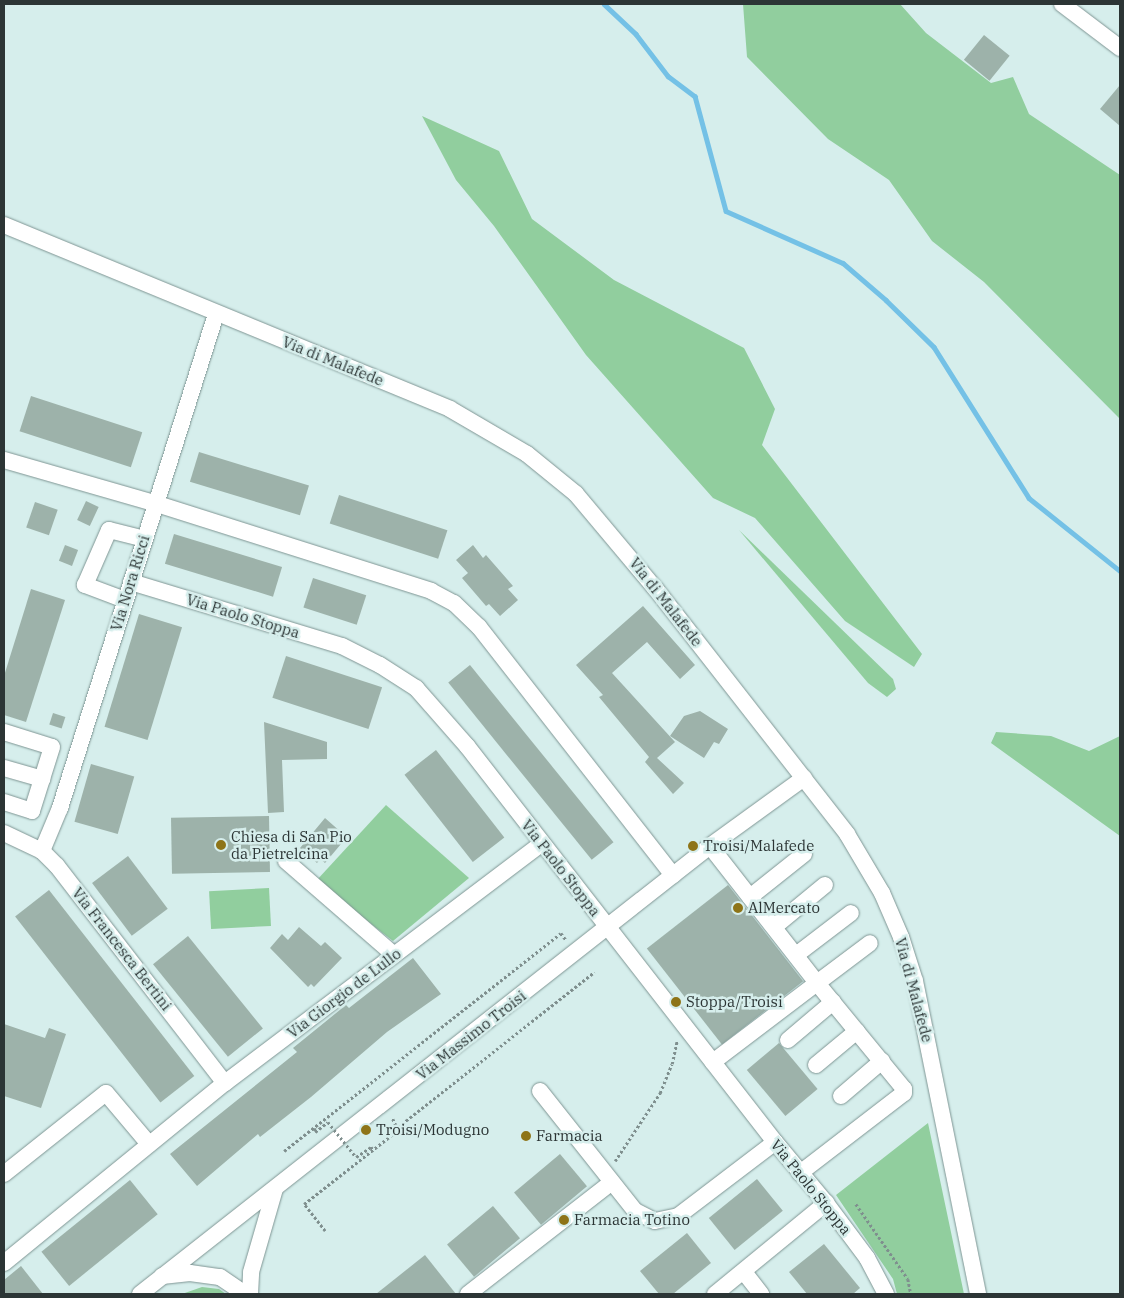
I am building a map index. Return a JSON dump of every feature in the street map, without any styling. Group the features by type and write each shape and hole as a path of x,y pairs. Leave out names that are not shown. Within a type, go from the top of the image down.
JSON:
{"street":[{"path":"1062,4 1120,48"},
{"name":"Via di Malafede","path":"4,226 450,409 509,442 553,472 617,541 804,778 866,863 902,936 932,1060 978,1294"},
{"name":"Via Nora Ricci","path":"42,851 53,830 154,503 216,314"},
{"path":"4,460 154,503 431,591 454,603 479,627 674,875"},
{"path":"125,600 85,585 109,530 144,540"},
{"name":"Via Paolo Stoppa","path":"131,582 342,646 380,665 416,688 467,746 541,844 608,927 774,1142 826,1203 866,1258 886,1294"},
{"path":"4,732 52,747 32,811 5,807"},
{"path":"4,768 42,779"},
{"name":"Via Massimo Troisi","path":"140,1294 710,846 804,778"},
{"name":"Via Francesca Bertini","path":"4,833 42,851 225,1083"},
{"name":"Via Giorgio de Lullo","path":"4,1263 225,1083 541,844"},
{"path":"710,846 817,983 882,1061 904,1093 800,1172"},
{"path":"750,897 804,854"},
{"path":"286,861 394,955"},
{"path":"774,927 825,884"},
{"path":"796,955 851,913"},
{"path":"713,1062 870,943"},
{"path":"788,1040 833,1002"},
{"path":"816,1065 857,1031"},
{"path":"841,1096 882,1061"},
{"path":"540,1091 635,1211 655,1221 678,1216 774,1142"},
{"path":"4,1174 106,1093 149,1144"},
{"path":"468,1294 609,1178"},
{"path":"250,1294 252,1272 275,1189"},
{"path":"715,1294 826,1203"},
{"path":"744,1272 761,1294"},
{"path":"158,1294 162,1276 190,1273 220,1277 245,1294"}],"path":[{"path":"284,1151 561,933 567,941"},
{"path":"511,964 515,969"},
{"path":"325,1231 304,1204 594,972"},
{"path":"609,1178 667,1079 677,1040 678,1017"},
{"path":"392,1118 398,1127"},
{"path":"319,1123 313,1129 315,1132 328,1122 356,1157 371,1147 373,1149"},
{"name":"Via Paolo Stoppa","path":"856,1204 908,1279 911,1294"}],"green space":[{"path":"743,4 900,4 926,33 991,83 1013,77 1029,114 1120,175 1120,419 984,282 932,241 889,180 828,139 747,57"},
{"path":"422,116 499,151 532,219 614,280 744,348 775,409 762,445 922,654 914,667 845,621 755,518 713,498 586,355 494,226 456,180"},
{"path":"739,530 893,679 896,689 887,697 868,683"},
{"path":"996,732 1051,736 1089,751 1120,736 1120,836 991,743"},
{"path":"386,805 469,878 393,941 316,881"},
{"path":"269,888 271,926 211,929 209,891"},
{"path":"928,1123 964,1294 897,1294 893,1279 836,1195"},
{"path":"202,1287 219,1289 226,1294 182,1294"}],"building":[{"path":"984,35 1010,56 990,81 964,60"},
{"path":"1120,85 1120,126 1100,109"},
{"path":"31,396 142,432 131,467 20,431"},
{"path":"199,452 309,486 300,515 190,482"},
{"path":"339,495 447,530 438,559 330,524"},
{"path":"86,501 99,507 90,526 77,520"},
{"path":"35,502 58,510 49,535 26,528"},
{"path":"174,534 282,567 273,597 165,564"},
{"path":"65,545 78,550 72,566 59,561"},
{"path":"473,545 483,558 486,555 513,586 508,589 518,600 500,616 489,604 486,606 462,578 468,573 456,560"},
{"path":"313,578 366,595 357,625 303,607"},
{"path":"31,589 65,600 26,722 4,715 4,676"},
{"path":"643,606 695,665 680,679 647,642 612,673 675,742 657,758 684,783 673,794 645,762 649,757 599,697 603,695 576,665"},
{"path":"139,614 182,627 148,740 105,727"},
{"path":"286,656 382,687 368,729 272,698"},
{"path":"470,665 613,842 592,860 448,683"},
{"path":"700,711 728,729 719,744 714,742 704,758 670,736 684,716"},
{"path":"53,713 65,717 62,728 49,724"},
{"path":"264,722 327,742 327,759 282,760 284,812 268,813"},
{"path":"436,750 504,837 473,862 404,775"},
{"path":"91,764 134,776 118,834 74,822"},
{"name":"Chiesa di San Pio da Pietrelcina","path":"269,816 270,872 172,874 171,818"},
{"path":"325,818 342,833 337,838 341,844 325,863 320,859 317,863 300,848"},
{"path":"128,856 168,909 132,936 92,883"},
{"path":"728,885 803,981 722,1045 647,948"},
{"path":"49,890 194,1076 160,1102 15,916"},
{"path":"299,927 321,946 325,942 342,958 314,987 311,984 308,987 270,948 282,934 288,940"},
{"path":"188,936 263,1028 228,1057 153,964"},
{"path":"413,958 441,994 387,1032 311,1097 260,1137 258,1134 197,1186 170,1154 297,1052 293,1048 346,1005 349,1008"},
{"path":"4,1024 45,1038 49,1028 66,1034 41,1108 4,1096"},
{"path":"779,1043 818,1089 785,1116 747,1070"},
{"path":"560,1154 587,1186 541,1225 514,1193"},
{"path":"757,1179 783,1211 735,1250 709,1218"},
{"path":"130,1180 158,1214 69,1286 41,1252"},
{"path":"493,1206 520,1238 474,1277 447,1245"},
{"path":"687,1233 711,1263 673,1294 659,1294 640,1271"},
{"path":"824,1244 860,1288 853,1294 807,1294 789,1272"},
{"path":"425,1255 456,1294 376,1294"},
{"path":"21,1266 43,1294 4,1294 4,1280"}],"waterway":[{"path":"604,4 636,34 668,76 695,96 726,211 843,263 886,300 934,347 1029,498 1120,571"}],"place":[{"name":"Chiesa di San Pio da Pietrelcina","path":"221,845"},
{"name":"Troisi/Malafede","path":"693,846"},
{"name":"AlMercato","path":"738,908"},
{"name":"Stoppa/Troisi","path":"676,1002"},
{"name":"Troisi/Modugno","path":"366,1130"},
{"name":"Farmacia","path":"526,1136"},
{"name":"Farmacia Totino","path":"564,1220"}]}
